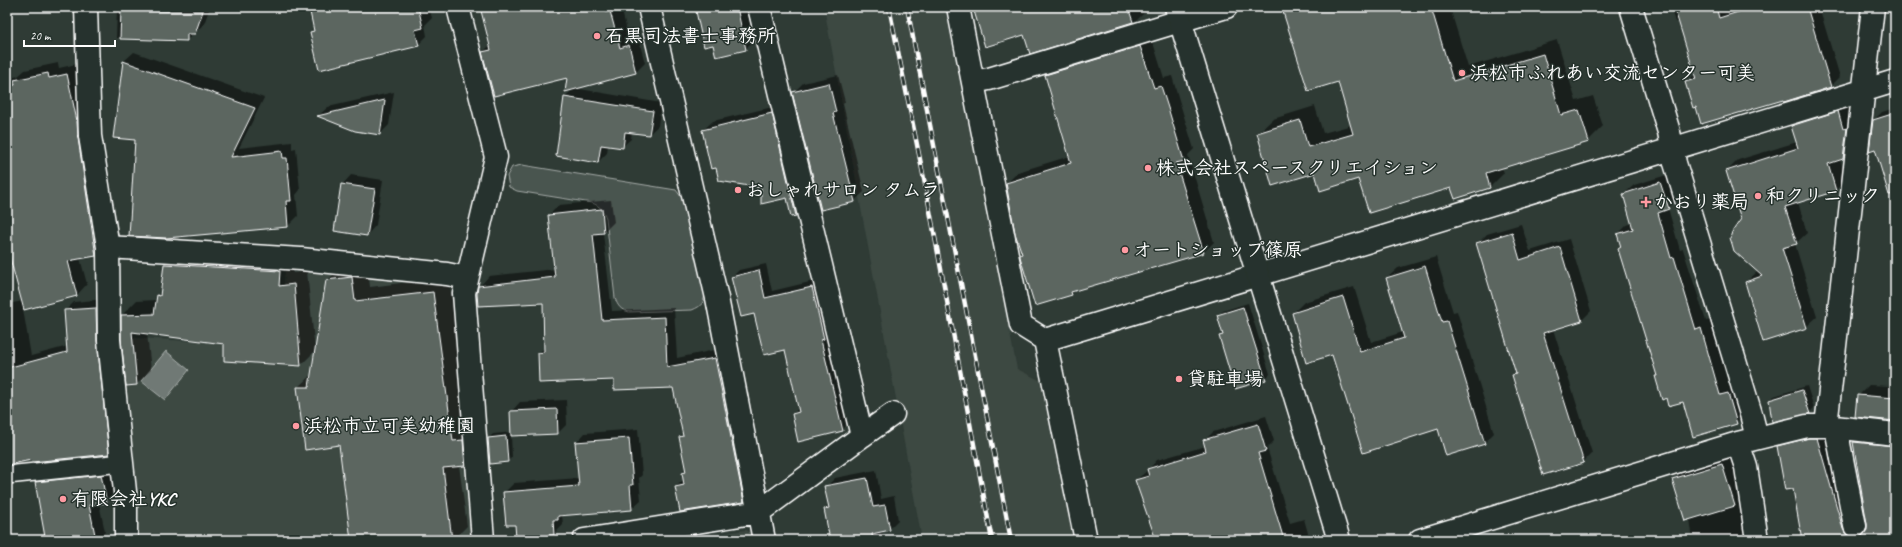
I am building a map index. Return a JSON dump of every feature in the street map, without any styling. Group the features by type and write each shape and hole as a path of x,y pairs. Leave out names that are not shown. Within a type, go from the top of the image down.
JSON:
{"street":[{"path":"86,7 90,136 108,247 109,340 126,501 126,540"},
{"path":"458,7 496,157 464,293 483,540"},
{"path":"649,7 718,298 764,540"},
{"path":"759,7 862,436"},
{"path":"958,7 1021,325 1045,340 1086,540"},
{"path":"973,82 989,79 1178,14 1226,7"},
{"path":"1631,7 1669,132 1675,163 1751,414 1746,467 1757,540"},
{"path":"1855,526 1831,427 1863,91 1873,7"},
{"path":"1178,14 1339,540"},
{"path":"1045,340 1895,81"},
{"path":"108,247 301,259 447,274 467,278"},
{"path":"584,540 759,512 893,414"},
{"path":"1420,540 1748,441 1808,426 1895,434"}],"lane":[{"path":"7,475 122,463"}],"shaded area":[{"path":"824,7 946,7 1017,369 1043,382 1076,540 922,540"},
{"path":"522,165 676,190 684,201 705,292 702,304 692,310 629,312 622,309 615,298 606,218 602,211 597,205 592,203 517,191 509,187 507,176 512,167"},
{"name":"浜松市立可美幼稚園","path":"285,267 444,282 454,293 474,537 471,540 135,540 118,337 280,346"},
{"path":"166,351 189,370 165,400 141,381"},
{"path":"746,530 752,534 753,540 685,540"}],"building":[{"path":"309,7 418,7 423,28 415,30 419,46 319,70 310,32 314,31"},
{"path":"480,7 605,7 606,12 610,11 620,48 629,45 636,73 565,92 567,78 494,96 482,52 491,50"},
{"path":"695,7 737,7 746,50 716,57 713,45 704,47"},
{"path":"987,7 1128,7 1133,22 1030,54 1024,35 985,47 974,11"},
{"path":"1300,7 1431,7 1453,81 1543,54 1561,115 1579,110 1589,142 1486,173 1490,188 1455,199 1451,188 1369,213 1358,179 1320,191 1315,173 1272,186 1257,133 1300,120 1308,147 1353,134 1338,82 1308,91 1283,12"},
{"path":"1674,7 1716,7 1719,18 1754,7 1807,7 1831,87 1784,102 1783,100 1701,124 1696,107 1693,108 1685,82 1696,79"},
{"path":"121,10 203,11 195,34 187,34 187,41 120,39"},
{"path":"1140,46 1154,88 1161,86 1169,111 1184,161 1176,163 1204,253 1071,292 1072,295 1035,306 1020,257 1022,254 1015,233 1006,183 1071,163 1045,75"},
{"path":"123,61 255,108 231,157 282,151 283,158 287,158 291,201 286,201 288,227 166,238 129,236 135,140 113,138"},
{"path":"48,73 49,78 67,74 77,121 78,138 96,256 68,261 77,296 24,310 7,247 7,86 15,85 14,80"},
{"path":"829,83 836,112 833,113 855,202 821,210 792,92"},
{"path":"564,97 653,111 649,135 625,132 623,148 601,145 598,163 556,156"},
{"path":"385,100 380,135 355,131 317,116"},
{"path":"1838,111 1843,129 1847,128 1843,159 1828,164 1836,191 1785,207 1797,244 1782,248 1807,328 1763,342 1745,282 1762,276 1734,251 1730,238 1732,232 1741,219 1726,171 1798,148 1791,126"},
{"path":"772,113 796,216 791,217 787,198 761,204 761,188 719,181 716,168 711,169 702,130"},
{"path":"1895,113 1895,194 1889,195 1875,149 1869,151 1873,120"},
{"path":"1660,182 1669,209 1658,213 1671,258 1674,257 1696,330 1701,328 1720,395 1728,393 1737,424 1693,437 1683,402 1668,406 1666,398 1662,400 1655,376 1657,376 1618,249 1621,247 1617,234 1633,229 1623,194"},
{"path":"341,184 375,189 367,236 334,231"},
{"path":"602,209 604,233 593,234 602,320 665,317 667,367 715,358 744,502 680,512 675,487 684,485 682,473 686,472 679,437 683,436 673,388 614,390 614,380 539,383 538,353 544,352 543,303 478,306 478,286 555,277 548,215"},
{"path":"1512,232 1520,260 1560,247 1582,321 1543,333 1584,463 1543,475 1512,375 1516,374 1476,243"},
{"path":"164,264 280,271 279,286 294,284 301,366 224,361 224,344 132,332 137,385 126,386 121,339 121,315 154,314 157,295 160,296"},
{"path":"1425,266 1442,322 1447,321 1485,444 1446,456 1438,429 1363,453 1332,355 1306,363 1292,313 1343,297 1360,352 1404,338 1386,278"},
{"path":"759,270 765,298 812,287 824,339 821,340 843,431 798,442 792,414 799,412 785,350 764,355 754,314 741,317 731,277"},
{"path":"352,277 355,301 433,292 453,441 463,440 465,466 443,468 452,540 351,540 339,445 305,450 297,387 309,387 326,280"},
{"path":"1243,307 1266,380 1235,389 1219,336 1223,335 1217,315"},
{"path":"96,308 97,341 109,454 32,462 31,460 7,465 7,368 67,352 64,310"},
{"path":"1802,390 1810,414 1772,422 1769,400"},
{"path":"1857,395 1895,398 1895,421 1855,417"},
{"path":"557,409 558,434 511,436 510,411"},
{"path":"1258,424 1266,451 1258,453 1284,540 1156,540 1135,480 1149,476 1147,469 1206,451 1203,440"},
{"path":"506,436 508,462 490,464 488,438"},
{"path":"629,438 633,485 630,485 632,510 558,516 558,520 553,520 554,535 516,538 515,525 506,525 503,492 579,486 575,442"},
{"path":"1809,438 1817,438 1843,529 1851,538 1858,538 1867,530 1853,442 1895,446 1895,540 1802,540 1793,489 1785,490 1777,446"},
{"path":"1722,464 1735,506 1685,521 1672,479"},
{"path":"101,475 107,503 89,505 96,540 52,540 51,535 45,537 35,482"},
{"path":"867,478 873,507 885,505 890,530 872,534 873,540 830,540 824,509 829,508 824,486"}],"railway":[{"path":"889,7 924,179 992,540"},
{"path":"907,7 1011,540"}],"place":[{"name":"石黒司法書士事務所","path":"597,36"},
{"name":"浜松市ふれあい交流センター可美","path":"1462,73"},
{"name":"株式会社スペースクリエイション","path":"1148,168"},
{"name":"おしゃれサロン タムラ","path":"738,190"},
{"name":"和クリニック","path":"1758,196"},
{"name":"かおり薬局","path":"1646,202"},
{"name":"オートショップ篠原","path":"1125,250"},
{"name":"貸駐車場","path":"1179,379"},
{"name":"浜松市立可美幼稚園","path":"296,426"},
{"name":"有限会社YKC","path":"63,499"}]}
